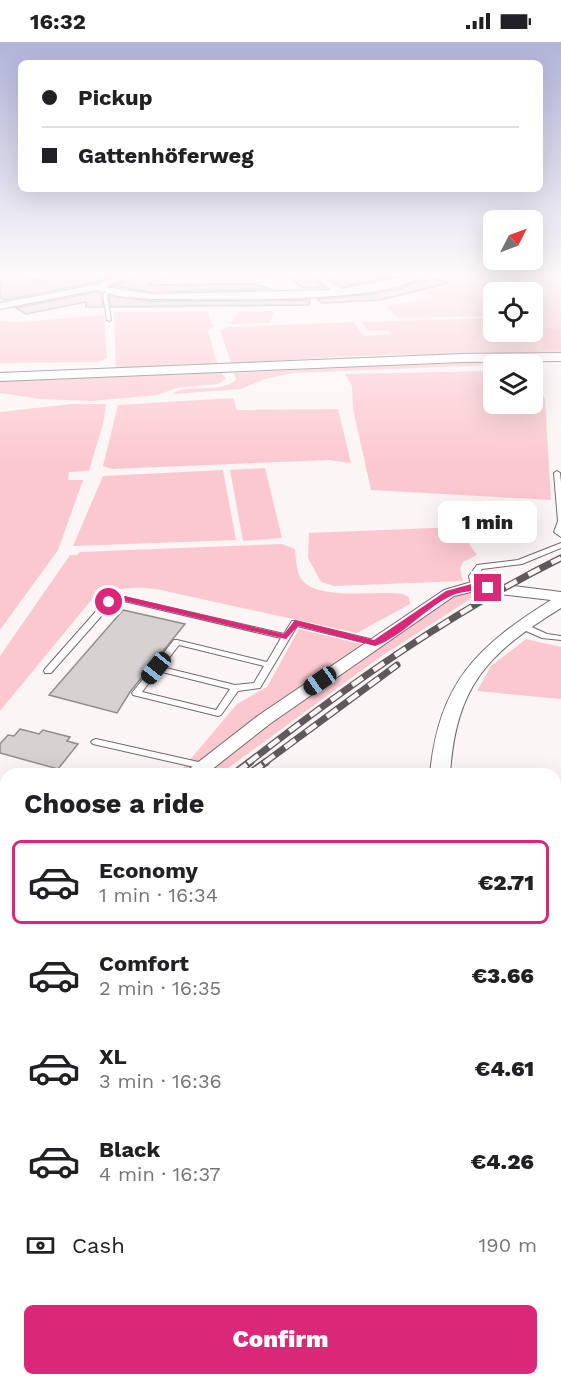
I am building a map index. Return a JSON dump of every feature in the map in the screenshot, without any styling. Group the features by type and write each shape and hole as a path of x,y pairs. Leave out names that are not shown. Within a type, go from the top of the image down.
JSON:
{"main road":[{"path":"0,377 462,358 561,357"}],"street":[{"path":"201,768 265,719 449,593 475,586 561,597"},
{"path":"441,768 445,729 464,682 488,652 520,625 561,601"}],"lane":[{"path":"557,473 561,521 558,532 561,535"},
{"path":"475,586 473,576 480,567 519,562 561,545"},
{"path":"48,671 109,602 124,599 286,637"},
{"path":"156,668 235,688 257,686 295,622 375,643"},
{"path":"520,625 545,636 561,638"},
{"path":"235,688 218,713 136,693 177,642 269,665"},
{"path":"96,742 191,768"}],"shaded area":[{"path":"0,339 106,339 107,358 98,362 0,363"},
{"path":"115,339 210,339 218,366 116,370"},
{"path":"223,339 483,339 483,342 543,342 543,339 561,339 561,353 379,355 231,363"},
{"path":"544,339 561,339 561,350 542,350"},
{"path":"483,362 483,365 293,373 265,379 241,389 172,394 187,389 221,387 236,380 234,373"},
{"path":"483,371 483,414 543,414 543,396 551,500 371,490 353,409 352,386 345,374"},
{"path":"222,373 226,379 218,384 176,388 158,395 91,401 41,399 0,393 0,381"},
{"path":"233,398 237,410 338,409 351,463 328,460 112,469 103,466 118,405"},
{"path":"71,404 106,404 103,424 89,471 69,472 68,480 83,480 58,550 0,630 0,412"},
{"path":"265,468 282,538 243,541 230,470"},
{"path":"223,470 236,540 73,546 103,476"},
{"path":"482,526 466,539 477,555 463,562 460,569 463,581 334,586 321,582 308,558 309,533"},
{"path":"282,544 295,549 300,577 307,585 318,590 332,592 403,594 409,597 410,604 357,633 156,589 116,590 93,598 0,711 0,656 70,555 77,555 80,552"},
{"path":"476,590 484,590 376,660 228,768 183,768 237,704 267,687 299,629 377,648 445,600"},
{"path":"526,639 561,647 561,699 477,691 491,666"}],"building":[{"path":"123,610 185,624 130,692 117,713 49,695"},
{"path":"20,729 39,734 43,730 70,737 67,741 78,744 59,768 54,768 0,753 0,744 8,735 14,736"}],"railway":[{"path":"248,763 323,706 438,627 561,558"},
{"path":"264,763 397,665"},
{"path":"242,768 250,762"},
{"path":"258,768 266,762"}],"route":[{"path":"109,602 124,599 286,637 295,622 375,643 457,589 475,586 488,588"}]}
